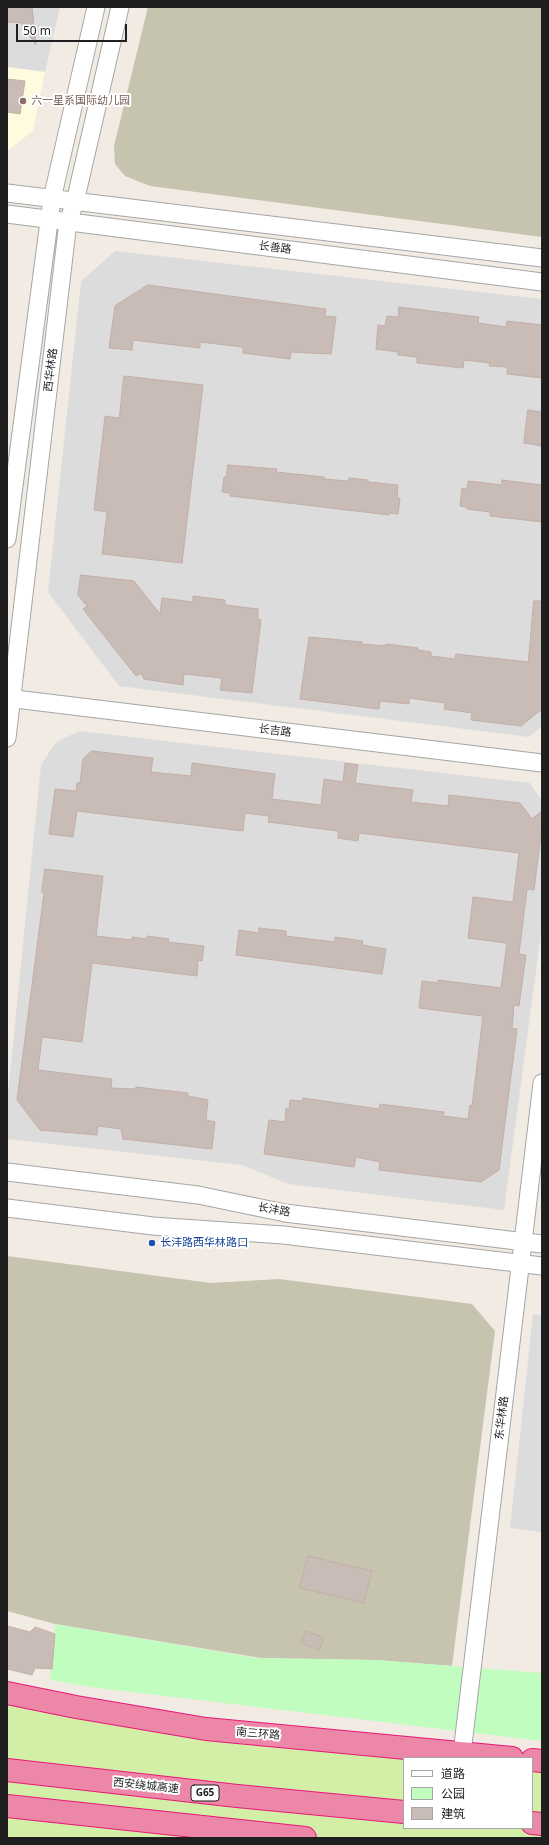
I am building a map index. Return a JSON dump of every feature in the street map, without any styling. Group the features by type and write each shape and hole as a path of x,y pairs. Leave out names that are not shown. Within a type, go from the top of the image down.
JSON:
{"highway":[{"name":"南三环路","path":"7,1693 76,1707 206,1729 502,1757"},
{"name":"西安绕城高速","path":"7,1770 237,1796 403,1812"},
{"path":"7,1806 305,1838"}],"street":[{"name":"西华林路","path":"7,539 52,199 96,7"},
{"name":"西华林路","path":"7,738 10,698 68,222 75,202 120,7"},
{"name":"长善路","path":"7,193 542,258"},
{"name":"长善路","path":"7,214 542,282"},
{"name":"长吉路","path":"10,698 542,763"},
{"name":"东华林路","path":"462,1753 542,1083"},
{"name":"长沣路","path":"7,1172 198,1195 285,1213 542,1244"},
{"name":"长沣路","path":"7,1208 153,1226 283,1235 542,1266"}],"shaded area":[{"path":"7,7 60,7 45,72 7,67"},
{"path":"148,7 542,7 542,237 150,186 125,176 115,164 114,146"},
{"name":"六一星系国际幼儿园","path":"7,67 45,72 33,131 7,151"},
{"path":"115,251 542,299 542,726 529,737 119,686 48,592 81,281"},
{"path":"79,731 530,783 542,801 542,926 504,1210 288,1184 242,1165 7,1139 7,1103 41,765 55,743"},
{"path":"7,1256 211,1283 279,1279 472,1304 495,1331 452,1666 376,1660 261,1658 55,1624 7,1611"},
{"path":"533,1314 542,1316 542,1532 510,1528"}],"green space":[{"path":"55,1624 256,1658 376,1660 542,1673 542,1741 90,1687 50,1680"},
{"path":"7,1701 403,1758 403,1829 533,1829 533,1768 542,1769 542,1838 7,1838"}],"building":[{"path":"7,7 32,7 36,45 21,23 7,22"},
{"path":"7,79 25,81 20,114 7,112"},
{"path":"148,285 326,309 325,316 336,317 331,354 291,352 290,359 243,353 243,347 200,342 200,348 133,340 132,350 109,348 115,306"},
{"path":"399,307 479,317 478,323 506,327 507,321 542,325 542,378 507,374 507,367 489,366 490,363 464,360 463,368 417,363 417,357 398,355 398,352 376,349 378,325 385,326 387,316 398,317"},
{"path":"124,376 203,385 182,563 102,554 107,512 94,510 105,416 119,418"},
{"path":"528,410 542,412 542,446 524,443"},
{"path":"228,465 277,469 276,472 324,477 324,479 348,481 349,478 368,480 368,482 398,485 397,498 400,498 398,514 389,513 389,515 230,496 230,493 222,492 224,477 226,477"},
{"path":"502,480 542,485 542,522 490,516 490,512 467,509 467,507 460,506 462,488 467,489 468,481 502,485"},
{"path":"81,575 134,581 160,614 162,598 193,602 193,596 225,600 225,605 258,609 258,619 261,620 252,693 220,690 222,678 184,674 183,685 144,679 141,673 136,676 83,609 87,606 78,595"},
{"path":"534,601 542,601 542,709 521,726 471,720 472,713 444,709 445,703 409,698 409,704 380,701 379,709 300,699 309,637 362,642 361,644 385,646 386,644 418,648 418,650 431,652 431,656 455,659 456,654 528,662"},
{"path":"92,751 153,758 151,772 191,776 192,763 275,774 272,799 321,805 324,779 343,782 345,763 358,765 355,783 413,790 411,802 448,806 449,795 520,803 532,819 542,811 542,827 534,890 527,889 519,954 526,955 519,1006 514,1005 512,1028 517,1029 499,1170 481,1182 379,1170 380,1162 356,1157 354,1167 264,1154 269,1120 285,1122 286,1108 289,1109 290,1100 302,1101 303,1098 379,1109 380,1104 444,1112 443,1116 468,1119 470,1105 472,1106 483,1016 419,1008 422,981 438,983 438,980 501,988 507,943 468,938 473,897 513,902 519,853 359,833 358,841 338,838 338,831 268,822 269,816 245,813 243,831 77,811 73,837 49,834 55,789 76,791 77,783 80,783 83,759"},
{"path":"45,869 103,876 96,936 132,940 132,937 147,939 147,936 169,939 168,942 204,946 202,961 198,960 197,976 92,963 82,1042 42,1037 38,1070 112,1079 111,1088 135,1089 136,1087 188,1093 188,1096 208,1100 206,1120 215,1122 212,1149 123,1139 121,1129 98,1126 97,1135 40,1130 17,1100 44,893 42,892"},
{"path":"259,928 286,931 286,936 335,942 335,937 363,941 362,945 386,949 382,974 236,955 239,930 259,933"},
{"path":"308,1556 372,1571 364,1603 300,1588"},
{"path":"7,1626 30,1632 35,1627 55,1634 52,1669 35,1668 32,1675 7,1669"},
{"path":"306,1631 324,1638 319,1650 301,1643"}],"place":[{"name":"六一星系国际幼儿园","path":"23,101"},
{"name":"长沣路西华林路口","path":"152,1243"}]}
